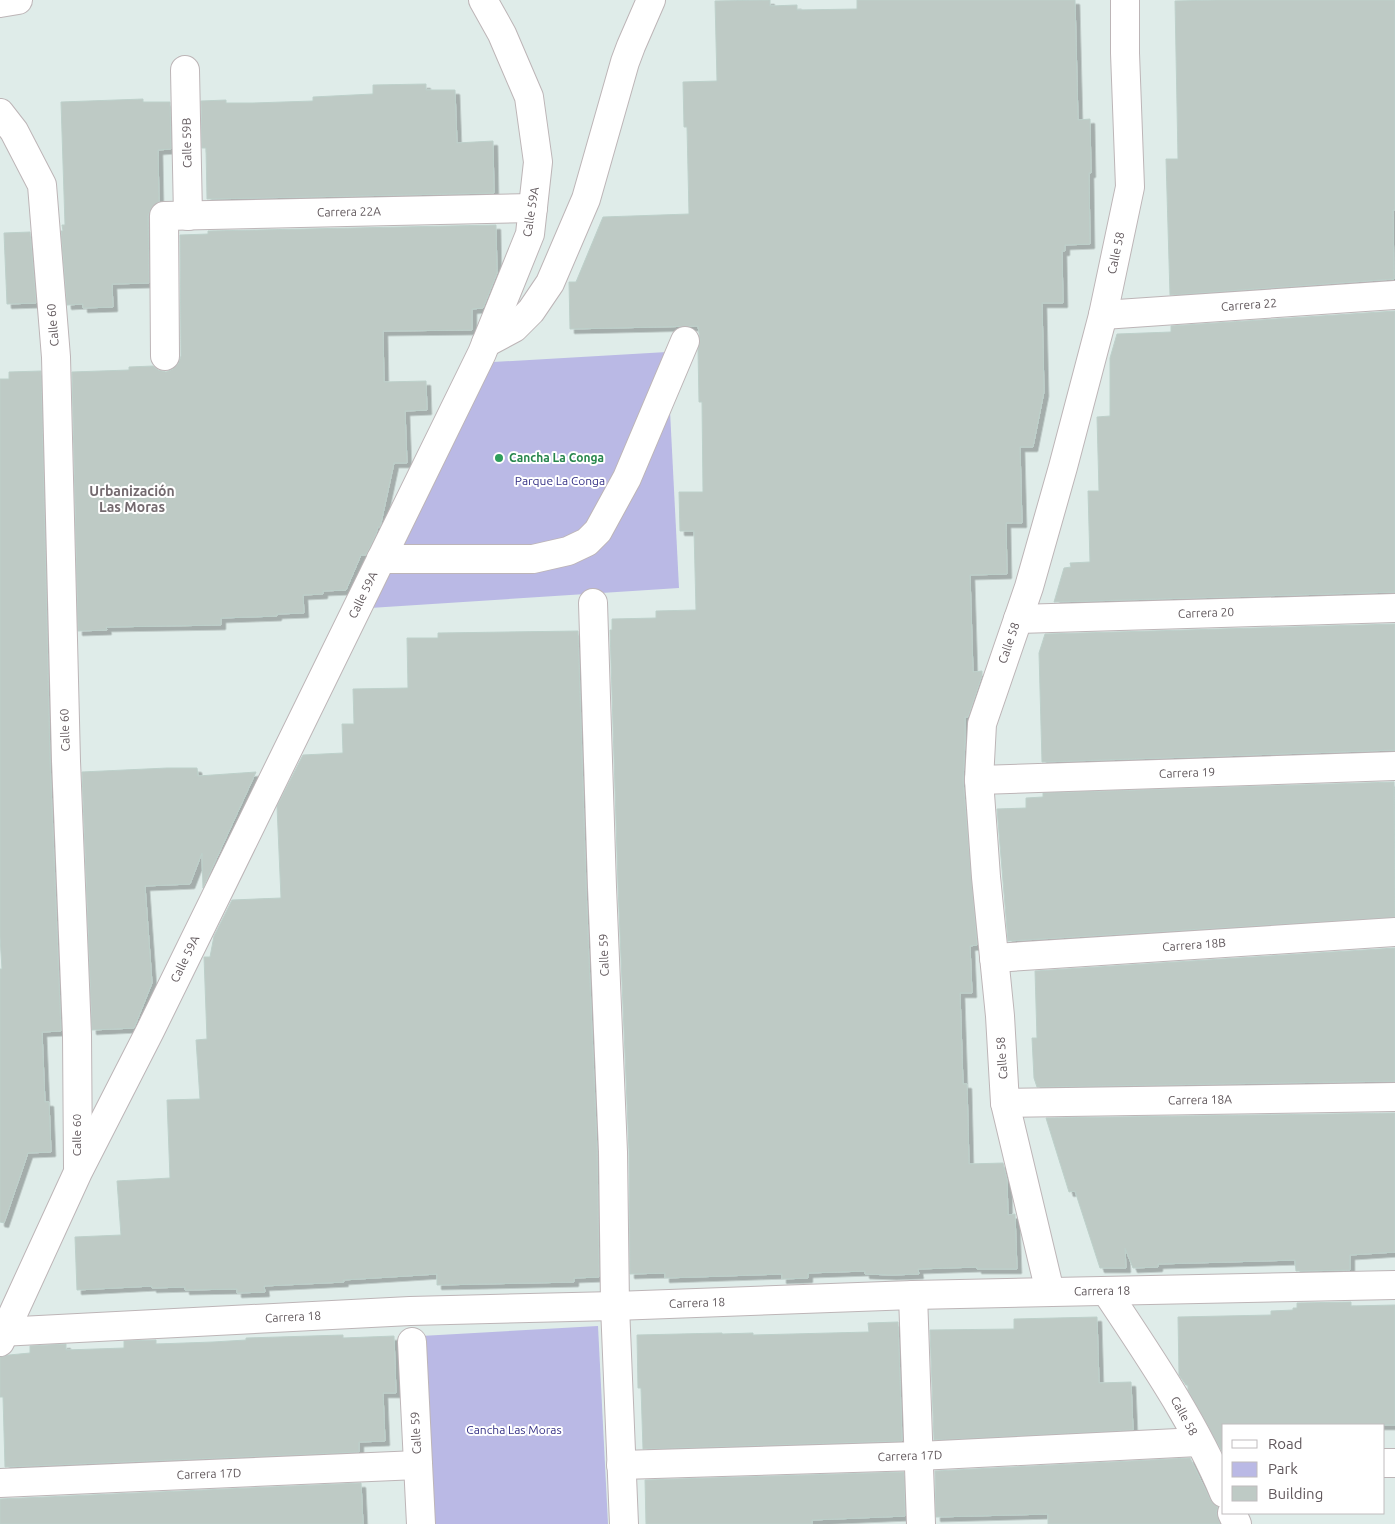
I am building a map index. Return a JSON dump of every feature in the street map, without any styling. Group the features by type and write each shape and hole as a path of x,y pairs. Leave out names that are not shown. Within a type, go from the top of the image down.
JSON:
{"street":[{"path":"0,3 18,0"},
{"name":"Calle 59A","path":"78,1172 150,1032 486,343 530,234 538,162 529,97 502,34 484,0"},
{"path":"486,343 514,328 531,311 550,283 586,199 625,62 651,0"},
{"name":"Calle 58","path":"1050,1292 1005,1103 1000,1016 986,877 979,780 982,724 1029,588 1061,476 1103,315 1130,187 1125,0"},
{"name":"Calle 59B","path":"165,356 185,70"},
{"name":"Calle 60","path":"0,113 14,132 42,185 56,357 66,761 77,1035 78,1172 2,1335"},
{"name":"Carrera 22A","path":"176,216 533,208"},
{"name":"Carrera 22","path":"1103,315 1395,295"},
{"path":"381,559 533,559 568,551 587,542 598,531 627,478 685,341"},
{"name":"Calle 59","path":"593,603 612,1152 615,1306 624,1524"},
{"name":"Carrera 20","path":"1018,619 1395,608"},
{"name":"Carrera 19","path":"979,780 1395,766"},
{"name":"Carrera 18B","path":"994,958 1395,932"},
{"name":"Carrera 18A","path":"1005,1103 1395,1097"},
{"name":"Carrera 18","path":"2,1335 410,1311 615,1306 913,1295 1395,1285"},
{"name":"Calle 58","path":"1106,1291 1158,1370 1198,1442 1218,1468 1222,1485"},
{"path":"913,1295 921,1524"},
{"name":"Calle 59","path":"412,1342 421,1524"},
{"name":"Carrera 17D","path":"621,1465 919,1456 1198,1442"},
{"name":"Carrera 17D","path":"0,1483 418,1465"}],"green space":[{"name":"Parque La Conga","path":"667,352 679,588 370,608 493,362"},
{"name":"Cancha Las Moras","path":"598,1326 608,1524 430,1524 421,1336"}],"building":[{"path":"770,0 770,6 797,5 797,10 857,9 857,0 1075,0 1078,120 1090,119 1090,244 1065,245 1065,251 1062,251 1063,303 1042,303 1044,392 1033,447 1020,447 1022,523 1006,523 1007,574 970,575 973,672 982,671 982,675 968,717 965,717 963,781 977,945 970,946 972,993 960,993 963,1084 967,1084 969,1164 1003,1163 1007,1180 1008,1215 1015,1214 1017,1269 977,1269 977,1267 918,1269 919,1274 892,1275 865,1274 865,1271 808,1273 808,1278 782,1279 782,1274 665,1278 665,1273 630,1274 629,1151 610,630 612,630 612,619 656,618 656,611 696,610 694,531 680,531 679,492 703,492 702,402 699,402 698,350 700,340 698,326 570,329 569,282 576,282 603,217 689,214 687,127 684,127 683,82 717,81 715,1"},
{"path":"1395,0 1394,279 1170,295 1166,159 1178,159 1175,1"},
{"path":"426,84 426,90 455,90 457,143 493,141 494,193 207,199 206,148 202,148 201,101 226,100 226,103 253,103 313,101 313,97 373,94 373,85"},
{"path":"143,99 143,102 170,102 171,149 158,150 159,202 151,208 148,216 149,283 112,284 113,307 83,308 83,304 67,305 61,231 63,231 62,225 65,225 61,102"},
{"path":"496,225 497,273 483,308 472,309 472,330 383,331 384,382 426,381 427,410 405,411 407,463 394,463 380,527 378,527 366,555 361,555 346,590 323,591 323,594 303,595 304,613 221,618 221,625 106,627 107,630 78,631 72,372 129,370 129,367 153,366 158,370 166,372 178,364 181,356 180,235 208,234 208,231"},
{"path":"30,232 36,303 7,304 4,233"},
{"path":"1395,311 1395,592 1054,602 1064,568 1071,567 1070,563 1090,562 1088,491 1099,491 1097,417 1110,416 1110,358 1117,334 1171,332 1171,326"},
{"path":"41,371 50,761 61,1031 42,1032 45,1102 49,1102 51,1152 28,1153 4,1223 0,1222 0,969 2,969 0,937 0,379 9,379 9,372"},
{"path":"1395,624 1395,750 1042,762 1039,653 1045,634"},
{"path":"578,631 597,1152 599,1277 574,1278 574,1282 437,1285 437,1274 343,1280 344,1282 264,1286 265,1292 237,1293 237,1289 185,1290 185,1287 152,1288 152,1286 77,1290 75,1237 121,1235 117,1181 170,1178 167,1100 200,1099 196,1040 207,1039 204,957 210,957 214,936 232,900 281,898 277,806 303,755 343,753 342,724 354,724 353,689 408,688 407,638 438,638 438,633"},
{"path":"197,768 198,776 256,772 203,888 202,853 190,884 145,886 152,983 134,1028 92,1030 82,772"},
{"path":"1394,782 1395,917 1008,941 997,809 1026,808 1026,798 1043,797 1043,793"},
{"path":"1395,948 1395,1081 1037,1087 1034,1078 1032,1038 1037,1038 1035,971"},
{"path":"1395,1113 1395,1252 1350,1255 1350,1270 1296,1271 1295,1260 1158,1264 1158,1267 1133,1268 1125,1248 1126,1268 1100,1268 1075,1191 1069,1192 1046,1118"},
{"path":"1351,1302 1351,1306 1395,1305 1395,1425 1222,1424 1222,1451 1188,1390 1188,1385 1179,1375 1178,1317 1271,1315 1271,1311 1293,1310 1293,1308 1297,1308 1297,1303"},
{"path":"1097,1317 1099,1383 1131,1382 1133,1430 934,1440 930,1330 1014,1329 1014,1319"},
{"path":"898,1322 902,1441 643,1449 641,1388 638,1388 637,1335 869,1332 868,1323"},
{"path":"343,1335 343,1338 394,1336 396,1393 383,1393 385,1441 359,1442 359,1452 5,1467 3,1397 0,1397 0,1357 30,1353 30,1346 66,1344 66,1350 124,1348 124,1341 156,1340 156,1344 246,1340 246,1338"},
{"path":"1190,1458 1210,1499 1218,1507 1216,1512 1220,1524 1048,1524 1048,1514 936,1517 935,1471"},
{"path":"904,1472 905,1516 812,1520 812,1524 646,1524 645,1480"},
{"path":"361,1483 363,1524 0,1524 0,1499"}],"place":[{"name":"Cancha La Conga","path":"499,458"}],"district":[{"name":"Urbanización Las Moras","path":"132,500"}]}
